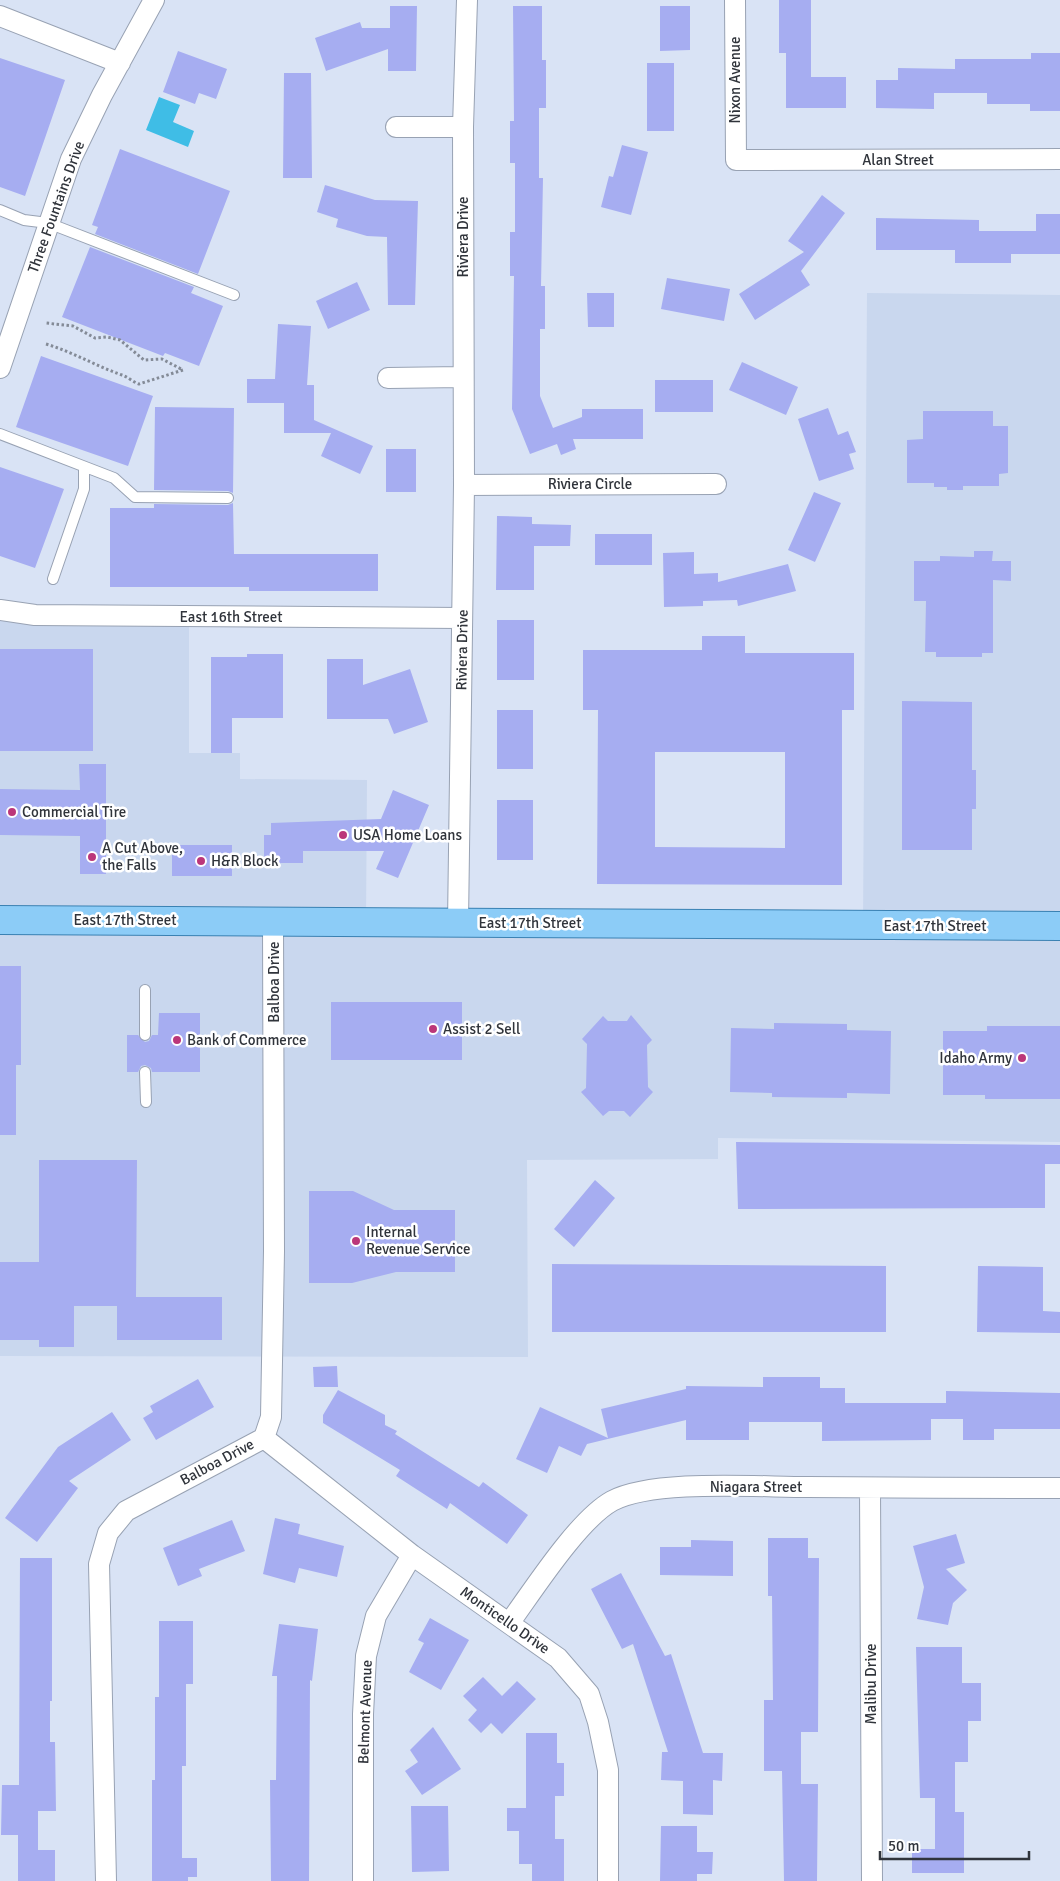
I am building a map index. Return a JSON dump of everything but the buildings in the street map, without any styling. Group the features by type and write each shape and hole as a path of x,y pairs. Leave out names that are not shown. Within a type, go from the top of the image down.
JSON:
{"main road":[{"name":"East 17th Street","path":"0,920 1060,926"}],"street":[{"name":"Three Fountains Drive","path":"0,368 71,159 102,95 154,0"},
{"name":"Riviera Drive","path":"458,923 464,485 462,377 463,127 467,0"},
{"name":"Nixon Avenue","path":"735,0 736,160"},
{"path":"0,16 120,64"},
{"path":"396,127 463,127"},
{"name":"Alan Street","path":"736,160 1060,159"},
{"path":"388,378 462,377"},
{"name":"Riviera Circle","path":"464,485 716,484"},
{"name":"East 16th Street","path":"0,610 35,615 462,618"},
{"name":"Balboa Drive","path":"106,1881 100,1564 108,1533 126,1510 264,1438 272,1417 273,921"},
{"name":"Monticello Drive","path":"264,1438 412,1555 510,1622 558,1658 589,1694 598,1722 608,1770 608,1881"},
{"name":"Niagara Street","path":"510,1622 588,1519 612,1501 642,1492 671,1488 1060,1488"},
{"name":"Malibu Drive","path":"870,1488 872,1881"},
{"name":"Belmont Avenue","path":"363,1881 363,1714 366,1656 376,1616 412,1555"}],"lane":[{"path":"0,210 24,220 48,223 234,295"},
{"path":"0,434 114,478 135,497 228,498"},
{"path":"52,579 84,489 84,467"},
{"path":"145,990 146,1035"},
{"path":"146,1072 146,1102"}],"path":[{"path":"46,322 72,326 95,338 107,337 120,340 144,360 162,359 183,370 140,384 124,376 112,373 82,357 46,344"}],"shaded area":[{"path":"867,293 1060,295 1060,1142 718,1138 718,1159 527,1160 528,1357 0,1356 0,610 189,617 189,753 240,753 240,779 367,780 366,922 863,925"}],"water":[{"path":"159,97 180,105 173,122 194,131 188,147 146,130"}],"place":[{"name":"Commercial Tire","path":"12,812"},
{"name":"USA Home Loans","path":"343,835"},
{"name":"A Cut Above, the Falls","path":"92,857"},
{"name":"H&R Block","path":"201,861"},
{"name":"Assist 2 Sell","path":"433,1029"},
{"name":"Bank of Commerce","path":"177,1040"},
{"name":"Idaho Army","path":"1022,1058"},
{"name":"Internal Revenue Service","path":"356,1241"}]}
